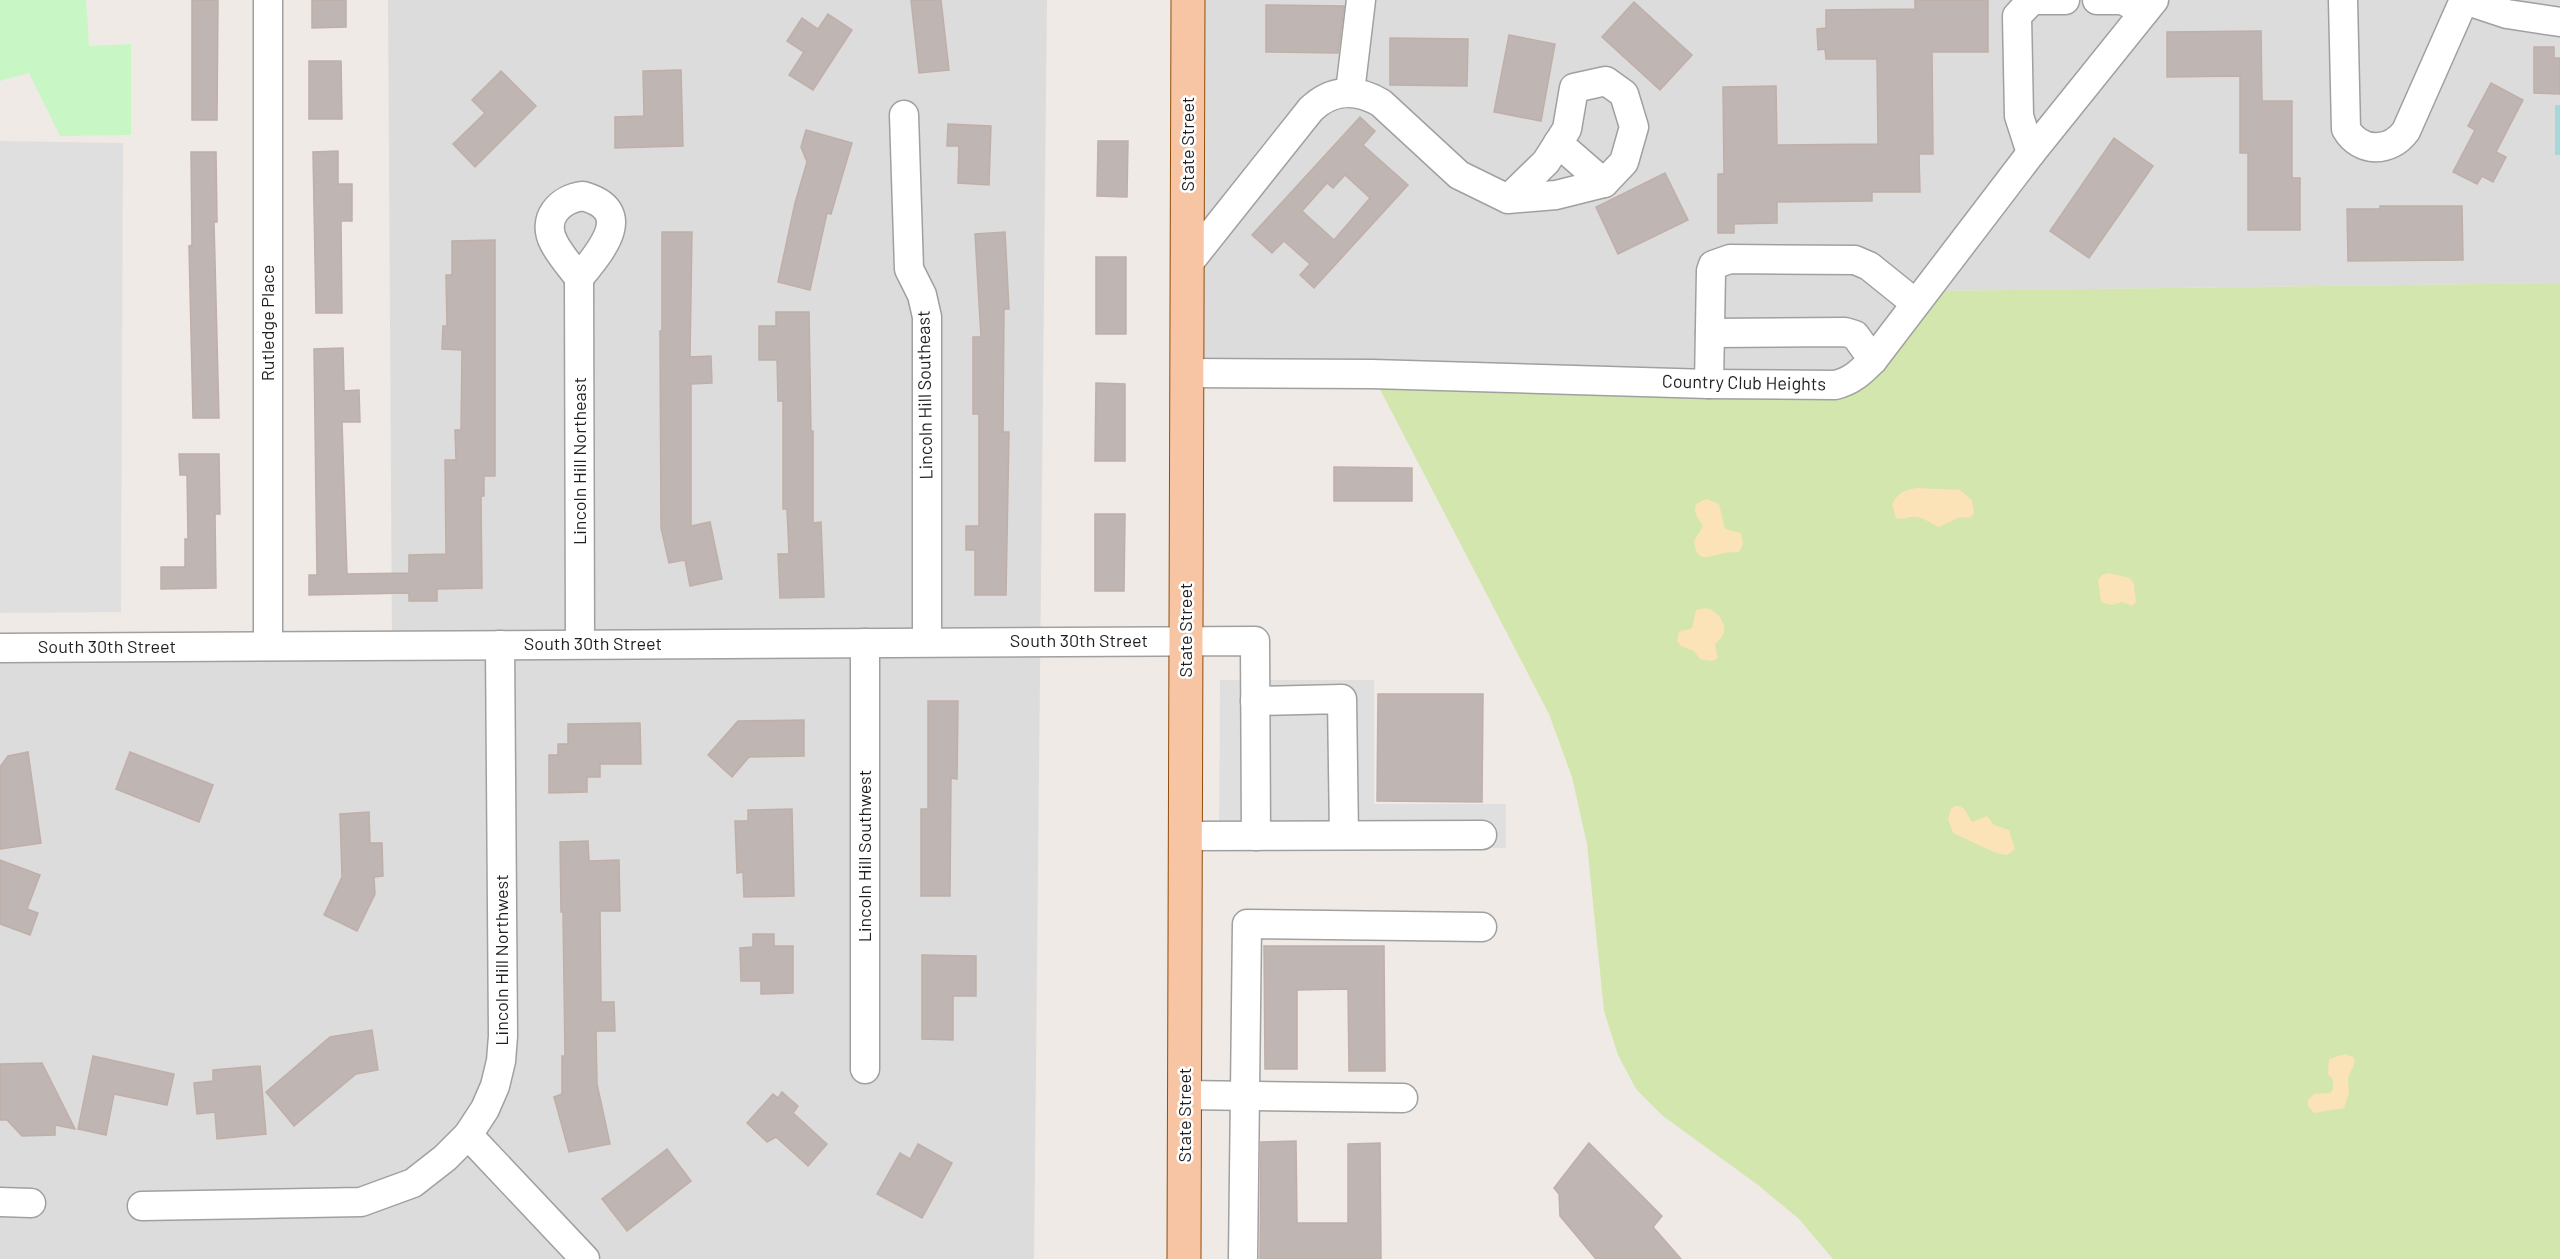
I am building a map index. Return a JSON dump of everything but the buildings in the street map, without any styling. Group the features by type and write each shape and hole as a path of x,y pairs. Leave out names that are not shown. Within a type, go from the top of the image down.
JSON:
{"main road":[{"name":"State Street","path":"1184,1259 1188,0"}],"street":[{"name":"Rutledge Place","path":"268,0 268,646"},
{"path":"1350,92 1361,0"},
{"path":"2031,153 2019,116 2018,16 2032,0 2065,0"},
{"path":"2097,0 2122,0 2149,6"},
{"path":"2343,0 2346,129 2352,139 2360,145 2372,148 2392,145 2406,131 2465,0 2507,14 2560,22"},
{"name":"Country Club Heights","path":"1187,373 1372,374 1709,384 1835,385 1856,377 1873,360 2031,153 2149,6"},
{"path":"1187,265 1311,109 1320,100 1332,94 1350,92 1371,97 1459,175 1508,199 1556,195 1604,183 1624,162 1634,127 1624,94 1606,81 1574,88 1567,129 1546,162 1508,199"},
{"name":"Lincoln Hill Southeast","path":"904,115 909,269 922,294 927,317 927,642"},
{"path":"1558,143 1604,183"},
{"path":"1709,384 1713,265 1730,259 1855,260 1869,266 1916,303"},
{"name":"Lincoln Hill Northeast","path":"579,278 580,644"},
{"path":"1710,333 1845,332 1855,335 1873,360"},
{"name":"South 30th Street","path":"0,648 1255,641 1255,701"},
{"name":"Lincoln Hill Southwest","path":"865,643 865,1069"},
{"name":"Lincoln Hill Northwest","path":"141,1206 361,1202 413,1183 445,1158 468,1135 485,1109 495,1086 501,1061 503,1036 500,645"},
{"path":"1256,836 1255,701 1342,699 1344,835"},
{"path":"1186,836 1482,835"},
{"path":"1243,1259 1247,924 1482,927"},
{"path":"1185,1095 1402,1098"},
{"path":"468,1135 585,1259"},
{"path":"0,1202 31,1203"}],"shaded area":[{"path":"388,0 1047,0 1034,1259 0,1259 0,648 392,645"},
{"path":"1188,0 2560,0 2560,283 1925,291 1856,377 1187,373"},
{"path":"0,141 123,143 121,612 0,613"},
{"path":"1220,680 1374,680 1374,804 1506,804 1506,848 1219,848"}],"green space":[{"path":"0,0 86,0 89,46 131,44 131,135 60,136 29,73 0,81"},
{"path":"2560,283 2560,1259 1833,1259 1799,1219 1758,1185 1663,1116 1636,1089 1618,1055 1604,1011 1587,844 1572,777 1549,714 1372,374 1835,385 1925,291"}],"sand":[{"path":"1917,488 1960,490 1972,500 1974,513 1971,517 1958,518 1939,527 1919,518 1896,518 1892,505 1896,498 1905,491"},
{"path":"1706,499 1719,504 1725,529 1741,533 1743,544 1739,552 1704,557 1695,549 1694,541 1703,526 1696,516 1695,508 1696,504"},
{"path":"2109,573 2130,578 2134,584 2136,602 2132,606 2122,602 2111,605 2101,602 2098,580 2102,575"},
{"path":"1706,608 1720,617 1724,628 1723,634 1715,645 1718,658 1712,661 1700,659 1694,651 1681,646 1677,641 1679,632 1692,628 1696,610"},
{"path":"1955,806 1964,809 1972,822 1987,816 1994,825 2009,830 2015,849 2007,855 1996,853 1953,833 1948,819 1951,809"},
{"path":"2345,1054 2353,1057 2355,1062 2348,1078 2349,1093 2344,1108 2314,1113 2308,1106 2308,1100 2314,1094 2330,1093 2333,1089 2333,1080 2328,1074 2329,1059"}],"water":[{"path":"2555,105 2560,105 2560,155 2555,155"}]}
